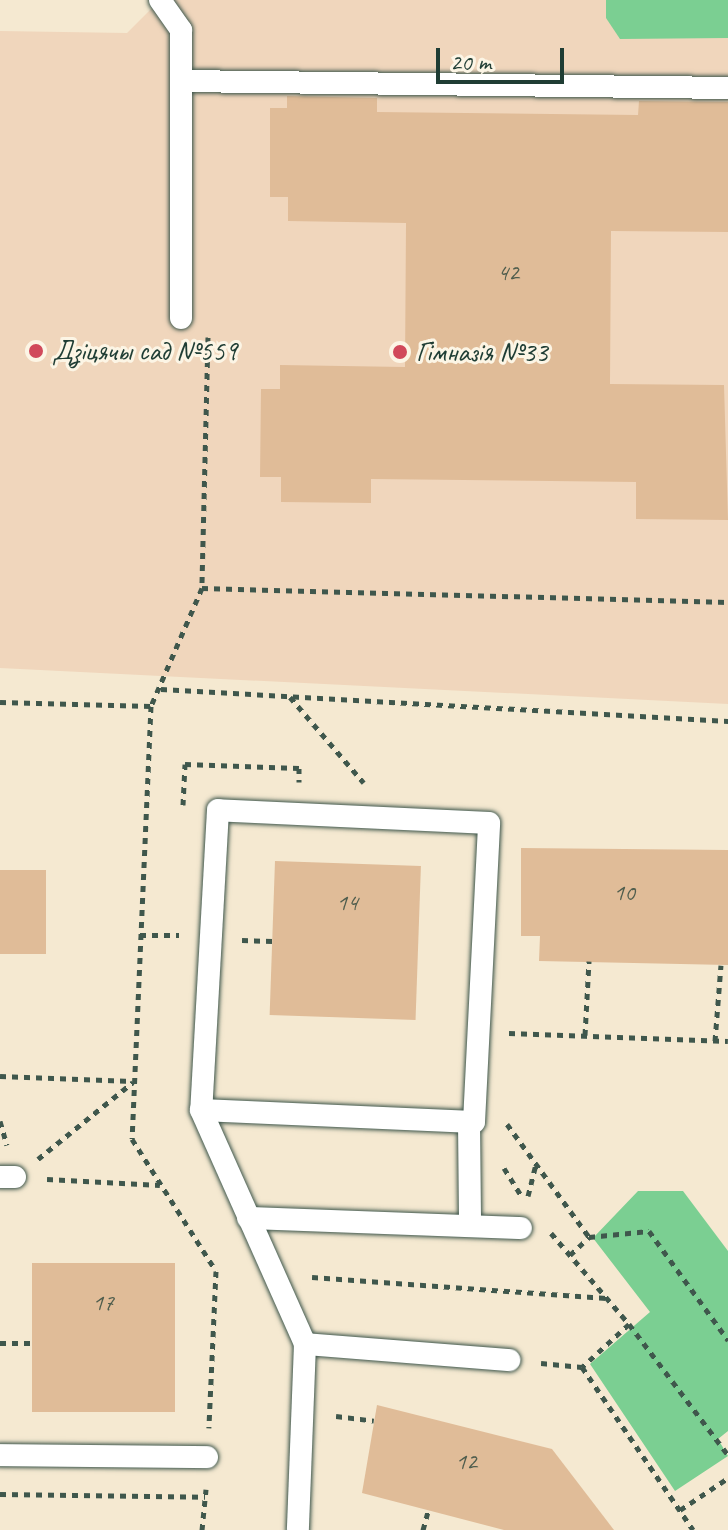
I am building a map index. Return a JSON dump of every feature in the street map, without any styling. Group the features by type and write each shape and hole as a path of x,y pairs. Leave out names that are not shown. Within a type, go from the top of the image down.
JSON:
{"lane":[{"path":"160,0 181,30 181,318"},
{"path":"181,81 728,88"},
{"path":"298,1530 305,1344 201,1110 218,810 489,823 469,1122 470,1226"},
{"path":"201,1110 469,1122"},
{"path":"248,1218 521,1228"},
{"path":"305,1344 509,1360"},
{"path":"0,1455 207,1457"}],"path":[{"path":"202,1530 216,1271 132,1139 151,706 161,689 202,588 208,318"},
{"path":"202,588 728,602"},
{"path":"161,689 728,721"},
{"path":"289,696 374,795"},
{"path":"0,702 151,706"},
{"path":"183,811 185,764 299,768 299,790"},
{"path":"140,935 179,937 180,921"},
{"path":"585,1035 589,961"},
{"path":"715,1041 721,965"},
{"path":"499,1032 728,1041"},
{"path":"0,1076 133,1081"},
{"path":"8,1177 133,1081"},
{"path":"500,1115 589,1237"},
{"path":"497,1156 527,1204"},
{"path":"8,1177 161,1186"},
{"path":"544,1225 629,1324 728,1455"},
{"path":"570,1255 589,1237 649,1231 728,1340"},
{"path":"274,1275 607,1298"},
{"path":"509,1360 582,1367 629,1324"},
{"path":"0,1343 32,1343"},
{"path":"582,1367 693,1530"},
{"path":"680,1510 728,1478"},
{"path":"0,1494 205,1497"},
{"path":"423,1530 429,1508"}],"shaded area":[{"name":"Гімназія №33","path":"160,0 728,0 728,704 0,668 0,31 127,33"}],"green space":[{"path":"606,0 728,0 728,38 620,39 606,18"},
{"path":"638,1191 683,1191 728,1251 728,1431 718,1439 728,1456 675,1491 590,1364 650,1312 593,1238"}],"building":[{"path":"287,96 377,98 377,112 638,115 639,101 728,102 728,232 611,231 610,384 724,385 728,520 636,519 636,482 371,479 371,503 281,502 281,477 260,477 261,389 280,389 280,365 405,367 406,223 288,221 288,197 270,197 270,108 287,108"},
{"path":"521,848 728,850 728,965 539,961 540,936 521,936"},
{"path":"275,861 421,866 416,1020 270,1015"},
{"path":"0,870 46,870 46,954 0,954"},
{"path":"32,1263 175,1263 175,1412 32,1412"},
{"path":"377,1405 552,1449 614,1530 504,1530 362,1493"}],"place":[{"name":"Дзіцячы сад №559","path":"36,351"},
{"name":"Гімназія №33","path":"400,352"}]}
